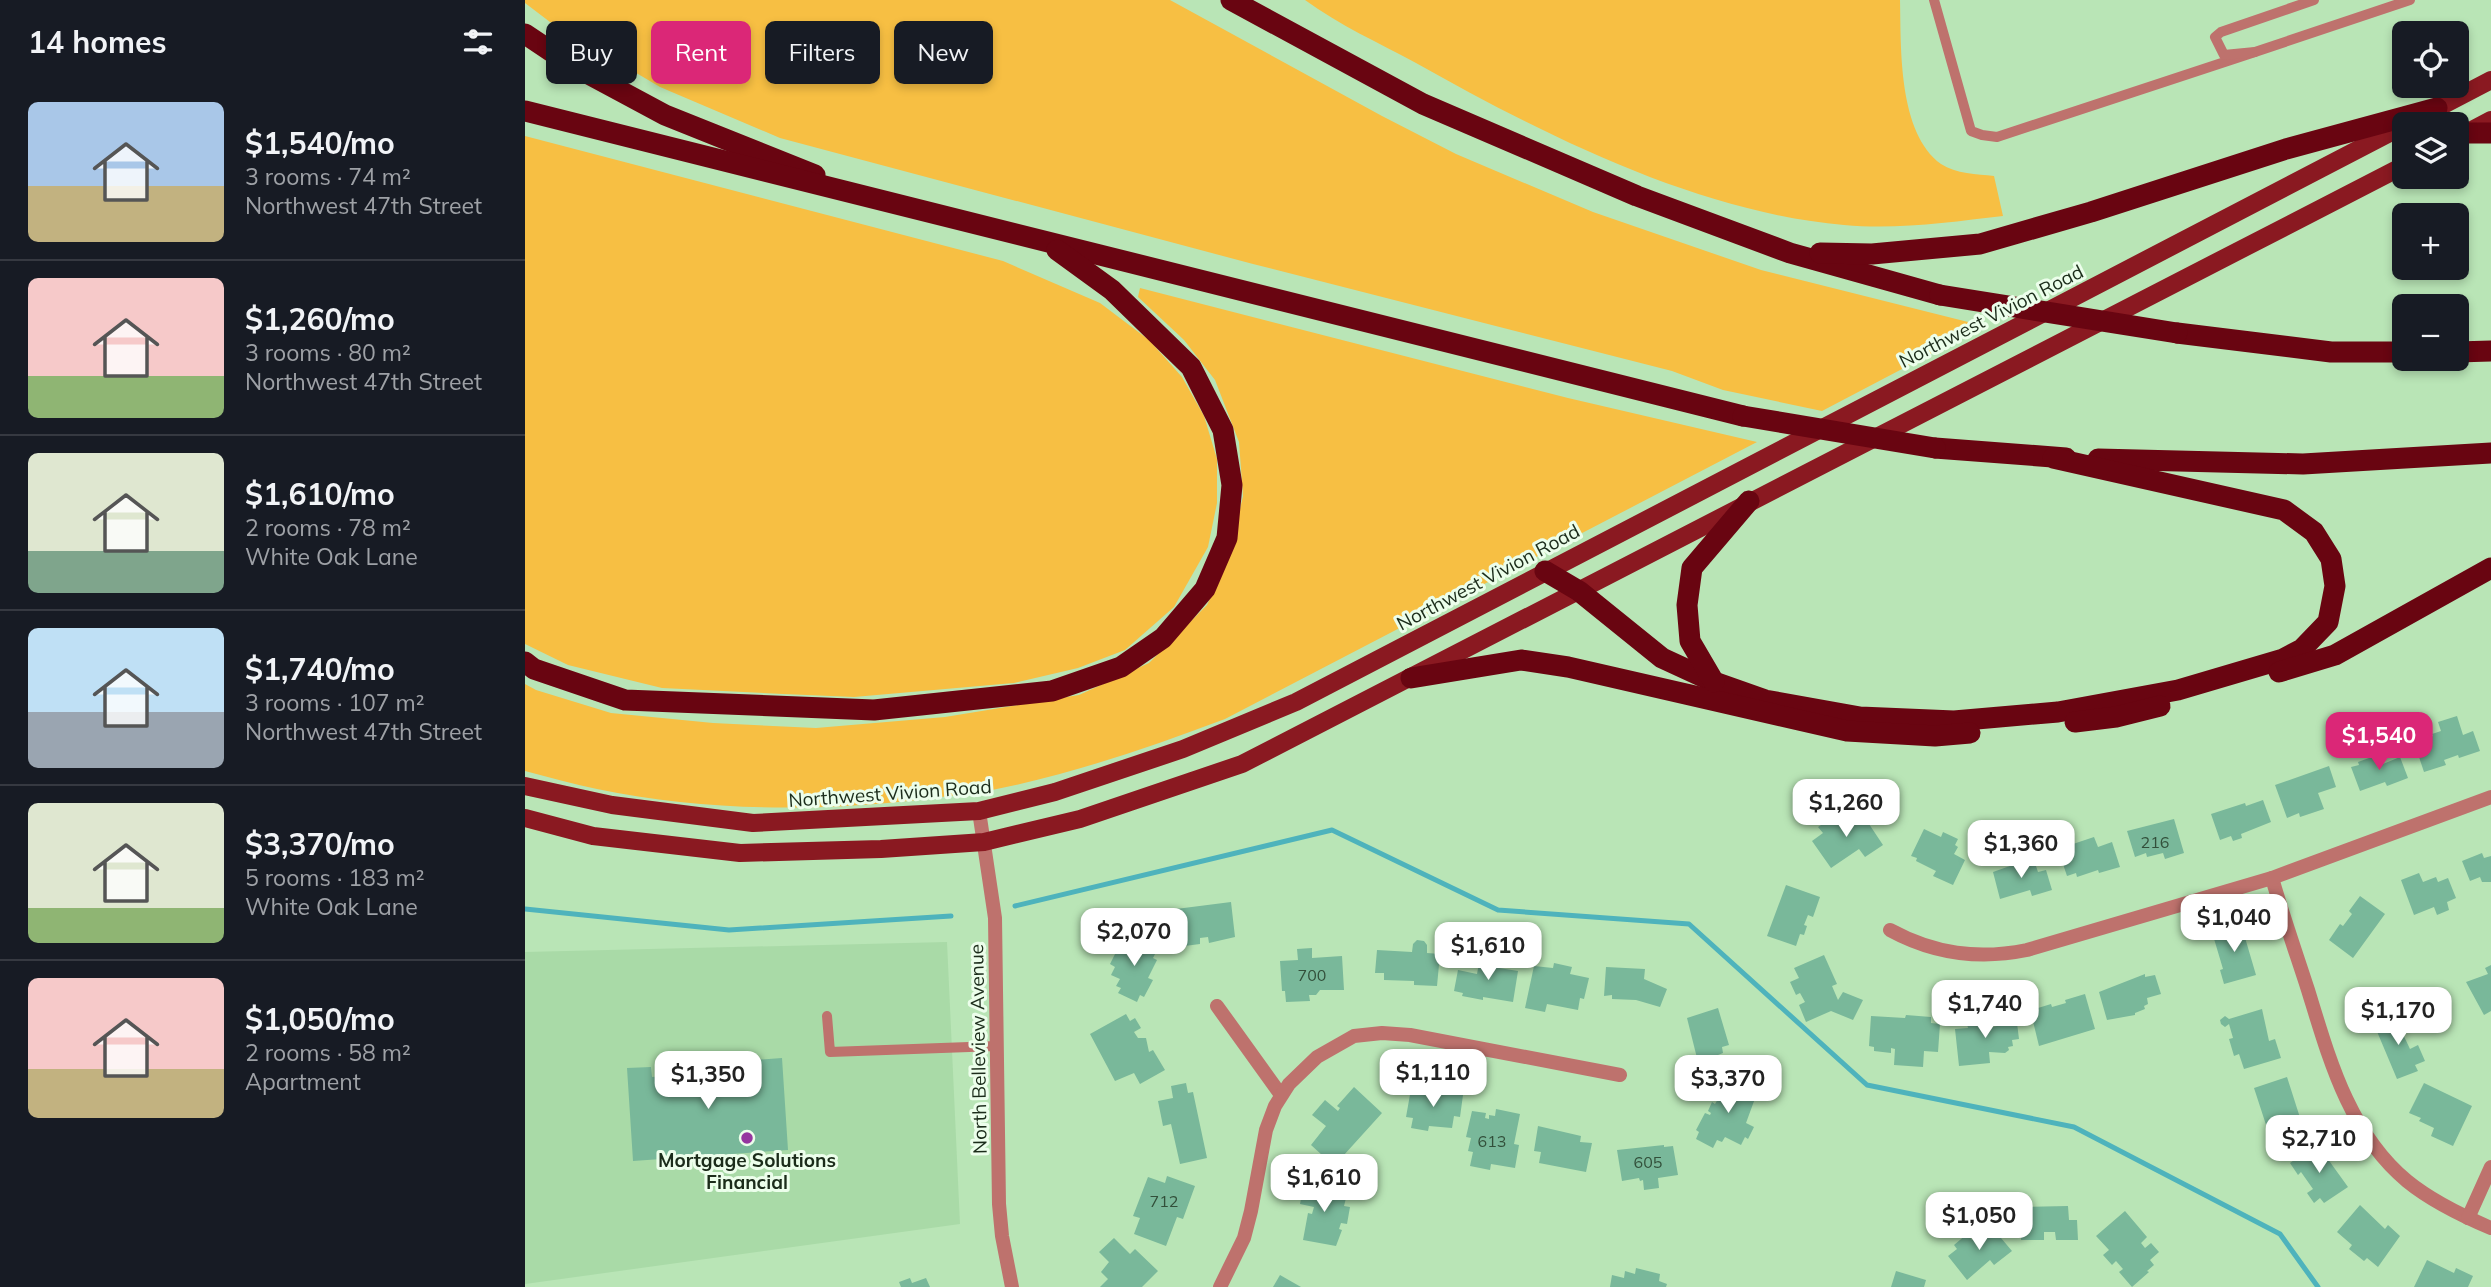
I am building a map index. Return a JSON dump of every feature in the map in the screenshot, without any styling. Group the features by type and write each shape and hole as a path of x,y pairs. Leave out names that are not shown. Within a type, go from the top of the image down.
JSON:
{"highway":[{"path":"1231,0 1423,104 1637,196 1790,253 1940,295 2177,332 2331,352 2392,352"},
{"path":"525,34 570,64 665,115 892,205"},
{"path":"1790,253 1872,254 1980,244 2091,212 2286,149 2437,108"},
{"path":"525,111 1743,416 1935,448 2053,458 2303,464 2491,453"},
{"path":"2469,135 2491,133"},
{"path":"525,662 534,669 625,701 874,710 1052,691 1121,667 1163,638 1205,589 1227,538 1233,485 1223,430 1191,367 1112,290 1047,243"},
{"path":"2469,352 2491,351"},
{"path":"1545,571 1579,591 1662,658 1714,682 1765,700 1860,717 1954,721 2058,712 2178,690 2283,659 2302,649 2328,622 2335,586 2331,559 2314,532 2284,510 2053,458"},
{"path":"1714,682 1690,641 1687,605 1692,568 1749,501"},
{"path":"1411,678 1521,660 1568,667 1847,731 1949,735 2116,717 2224,690 2335,655 2491,568"}],"main road":[{"name":"Northwest Vivion Road","path":"2429,112 2491,80"},
{"path":"2469,132 2491,120"},
{"name":"Northwest Vivion Road","path":"525,786 613,805 753,823 979,811 1055,792 1184,749 1296,702 2392,132"},
{"path":"525,818 593,836 740,853 881,849 984,842 1080,819 1243,764 2392,172"}],"street":[{"path":"1890,930 1911,941 1957,955 2004,955 2272,878 2491,797"},
{"name":"North Belleview Avenue","path":"979,811 995,918 999,1204 1012,1287"},
{"path":"2272,878 2335,1075 2349,1107 2380,1152 2407,1181 2468,1218 2491,1228"},
{"path":"1217,1006 1281,1095"},
{"path":"1220,1287 1244,1238 1266,1130 1281,1095 1297,1073 1317,1057 1354,1036 1382,1033 1410,1035 1620,1074"},
{"path":"2468,1218 2491,1167"}],"lane":[{"path":"1934,0 1971,131 1997,137 2410,0"},
{"path":"2255,52 2224,55 2215,37 2221,32 2314,0"},
{"path":"827,1016 829,1052 997,1046"}],"shaded area":[{"path":"525,0 1170,0 1456,154 1593,212 1761,270 1984,326 1822,411 1723,390 1672,371 1253,264 780,138 655,84 751,84 751,21 651,21 651,82 637,73 637,21 549,21 525,3"},
{"path":"1305,0 1900,0 1902,65 1909,111 1917,132 1927,150 1941,164 1960,172 1994,176 2003,216 1924,225 1844,225 1788,217 1677,187 1623,166 1516,117 1331,18"},
{"path":"525,136 1003,261 1100,303 1149,340 1182,377 1204,416 1217,459 1217,503 1208,547 1174,607 1125,650 1078,668 1014,683 854,697 662,688 568,665 525,644"},
{"path":"1140,288 1568,398 1757,442 1225,719 1139,750 1022,784 892,803 808,807 723,806 639,797 525,771 525,684 536,690 611,713 713,723 816,728 945,717 1079,695 1149,663 1207,605 1228,560 1243,496 1239,442 1215,380 1184,340 1138,297"},
{"path":"947,942 960,1224 525,1284 525,952"}],"building":[{"path":"2457,716 2463,735 2473,731 2480,751 2444,760 2446,765 2424,772 2414,742 2441,731 2438,722"},
{"path":"2380,754 2383,764 2400,757 2408,778 2387,786 2385,782 2360,791 2351,767"},
{"path":"2329,766 2336,787 2318,793 2324,809 2300,817 2299,813 2287,818 2275,785"},
{"path":"2263,800 2271,822 2241,834 2242,838 2233,841 2231,836 2220,840 2211,814"},
{"path":"1855,811 1861,820 1865,818 1883,845 1865,857 1859,849 1831,868 1812,841 1823,833 1818,827 1836,815 1840,821"},
{"path":"2174,819 2184,853 2165,859 2163,853 2147,857 2146,853 2135,857 2127,831"},
{"path":"1924,829 1941,837 1943,832 1958,839 1954,854 1965,860 1953,885 1933,876 1936,871 1911,856"},
{"path":"2094,837 2098,847 2112,842 2120,867 2077,877 2076,873 2067,876 2058,849"},
{"path":"2482,853 2484,858 2491,856 2491,882 2482,882 2480,877 2470,881 2462,861"},
{"path":"2024,861 2026,865 2035,863 2038,872 2046,870 2052,890 2032,896 2030,890 2000,899 1993,872"},
{"path":"2419,873 2423,882 2436,877 2438,882 2448,878 2456,898 2447,902 2449,910 2437,915 2434,907 2414,915 2401,880"},
{"path":"1786,885 1820,897 1813,917 1808,915 1804,935 1800,934 1796,946 1767,936"},
{"path":"2360,896 2385,914 2353,958 2329,940 2340,924 2343,926 2352,914 2349,911"},
{"path":"1231,902 1235,937 1209,943 1208,937 1200,938 1200,944 1177,947 1173,918 1177,918 1176,909"},
{"path":"2241,924 2256,975 2224,984 2220,970 2223,969 2212,932"},
{"path":"1132,934 1158,948 1153,958 1157,960 1148,978 1153,980 1144,997 1140,995 1137,1002 1118,993 1121,988 1116,986 1120,979 1111,975 1115,967 1110,964 1117,950 1122,953"},
{"path":"1417,940 1424,941 1427,953 1440,954 1437,986 1414,985 1414,981 1384,980 1384,973 1375,973 1377,950 1412,952 1413,944"},
{"path":"1312,948 1312,958 1342,956 1344,990 1320,990 1316,995 1309,995 1310,1001 1286,1002 1285,991 1282,991 1280,961 1298,960 1297,949"},
{"path":"1824,955 1837,984 1832,986 1838,1000 1843,992 1863,1000 1853,1020 1831,1011 1806,1022 1799,1005 1805,1002 1800,993 1796,995 1790,982 1799,978 1794,968"},
{"path":"1480,958 1495,961 1493,967 1518,971 1513,1002 1483,997 1483,1000 1462,996 1463,993 1454,991 1458,970 1477,974"},
{"path":"1554,963 1572,967 1570,974 1589,978 1578,1010 1547,1004 1545,1012 1525,1008 1534,966 1553,968"},
{"path":"2491,965 2491,1011 2484,1015 2466,982 2488,974 2485,968"},
{"path":"1606,967 1645,969 1644,979 1667,989 1660,1007 1636,1000 1612,999 1612,995 1604,996"},
{"path":"2145,974 2145,977 2155,975 2161,994 2147,998 2145,1009 2135,1015 2107,1020 2099,992"},
{"path":"2085,994 2095,1029 2039,1046 2031,1013 2039,1011 2038,1008 2066,1003 2065,1000"},
{"path":"1718,1008 1729,1045 1722,1047 1723,1053 1718,1055 1719,1059 1699,1066 1687,1018"},
{"path":"2262,1009 2269,1041 2275,1039 2281,1058 2244,1069 2239,1054 2234,1056 2229,1039 2233,1038 2229,1024 2225,1027 2220,1020 2225,1016 2229,1019"},
{"path":"2393,1013 2410,1049 2418,1045 2425,1061 2415,1065 2418,1071 2397,1079 2373,1022"},
{"path":"1126,1014 1130,1021 1135,1018 1141,1028 1134,1032 1138,1038 1146,1038 1149,1052 1153,1050 1165,1070 1140,1084 1134,1073 1115,1081 1090,1034"},
{"path":"1906,1015 1931,1017 1931,1023 1940,1024 1938,1052 1924,1051 1923,1067 1894,1065 1895,1049 1891,1048 1891,1053 1874,1051 1874,1047 1869,1046 1871,1016 1905,1018"},
{"path":"2016,1015 2019,1039 2012,1040 2013,1046 2008,1047 2009,1050 2005,1053 1989,1052 1990,1063 1959,1066 1955,1029 1968,1028 1967,1024 1988,1022 1988,1028 1997,1026 1996,1017"},
{"path":"782,1058 788,1150 633,1161 627,1068 651,1067 652,1077 689,1074 688,1062 718,1060 719,1072 755,1070 754,1060"},
{"path":"1724,1076 1757,1093 1746,1123 1754,1127 1748,1139 1745,1137 1741,1145 1725,1137 1722,1142 1717,1140 1713,1148 1696,1139 1699,1132 1696,1130 1705,1113 1710,1115 1708,1111 1712,1102 1715,1104 1718,1099 1714,1097"},
{"path":"2287,1077 2303,1127 2281,1134 2279,1130 2269,1134 2254,1088"},
{"path":"1186,1083 1188,1093 1193,1092 1207,1158 1180,1164 1171,1124 1163,1126 1158,1101 1173,1098 1171,1086"},
{"path":"2424,1083 2472,1106 2453,1146 2431,1136 2434,1128 2409,1113"},
{"path":"1354,1087 1382,1113 1334,1166 1311,1145 1326,1126 1312,1115 1325,1100 1338,1111 1340,1108 1337,1106"},
{"path":"1411,1089 1463,1095 1460,1117 1454,1116 1452,1128 1429,1126 1428,1131 1411,1128 1413,1118 1406,1117"},
{"path":"1496,1109 1520,1114 1514,1144 1519,1145 1515,1168 1491,1164 1490,1170 1470,1166 1473,1152 1468,1151 1471,1138 1466,1137 1472,1111 1486,1113 1485,1118 1489,1119 1489,1115 1495,1116"},
{"path":"1538,1126 1581,1136 1580,1142 1592,1143 1586,1172 1539,1163 1541,1152 1534,1151"},
{"path":"2317,1144 2348,1187 2324,1203 2320,1198 2314,1203 2307,1193 2313,1189 2301,1172 2298,1175 2290,1163"},
{"path":"1673,1146 1678,1175 1658,1178 1659,1188 1644,1190 1643,1180 1640,1181 1639,1178 1622,1181 1617,1150"},
{"path":"1167,1176 1195,1186 1183,1219 1177,1217 1166,1246 1134,1234 1140,1218 1133,1216 1148,1177 1165,1183"},
{"path":"1304,1183 1347,1194 1344,1206 1350,1207 1347,1224 1341,1223 1339,1229 1342,1230 1336,1246 1303,1240 1308,1213 1312,1214 1314,1207 1300,1204"},
{"path":"2360,1205 2385,1229 2388,1225 2400,1236 2378,1267 2367,1258 2364,1261 2349,1249 2352,1245 2337,1232"},
{"path":"2068,1206 2069,1220 2077,1220 2078,1240 2056,1240 2055,1232 2044,1232 2044,1240 2021,1240 2020,1207"},
{"path":"2125,1211 2147,1237 2141,1243 2145,1248 2151,1243 2159,1252 2150,1260 2154,1265 2147,1271 2149,1272 2132,1287 2119,1272 2123,1269 2116,1261 2112,1265 2103,1255 2109,1250 2096,1236"},
{"path":"1990,1225 2012,1251 1994,1265 1990,1260 1967,1280 1948,1256 1957,1249 1954,1245 1967,1234 1972,1240"},
{"path":"1114,1238 1130,1254 1135,1249 1158,1271 1142,1287 1100,1287 1108,1279 1101,1272 1109,1262 1099,1252"},
{"path":"2427,1260 2454,1273 2456,1268 2473,1276 2468,1287 2414,1287"},
{"path":"1636,1268 1660,1274 1659,1281 1667,1284 1666,1287 1610,1287 1612,1275 1624,1278 1625,1271 1635,1274"},
{"path":"1896,1271 1926,1280 1924,1287 1891,1287"},
{"path":"1280,1275 1301,1287 1273,1287"},
{"path":"910,1278 912,1283 926,1278 930,1287 901,1287 899,1282"}],"waterway":[{"path":"1015,906 1332,830 1498,910 1689,924 1867,1085 2074,1127 2280,1234 2318,1287"},
{"path":"525,909 729,930 951,916"}],"place":[{"name":"Mortgage Solutions Financial","path":"747,1138"}]}
